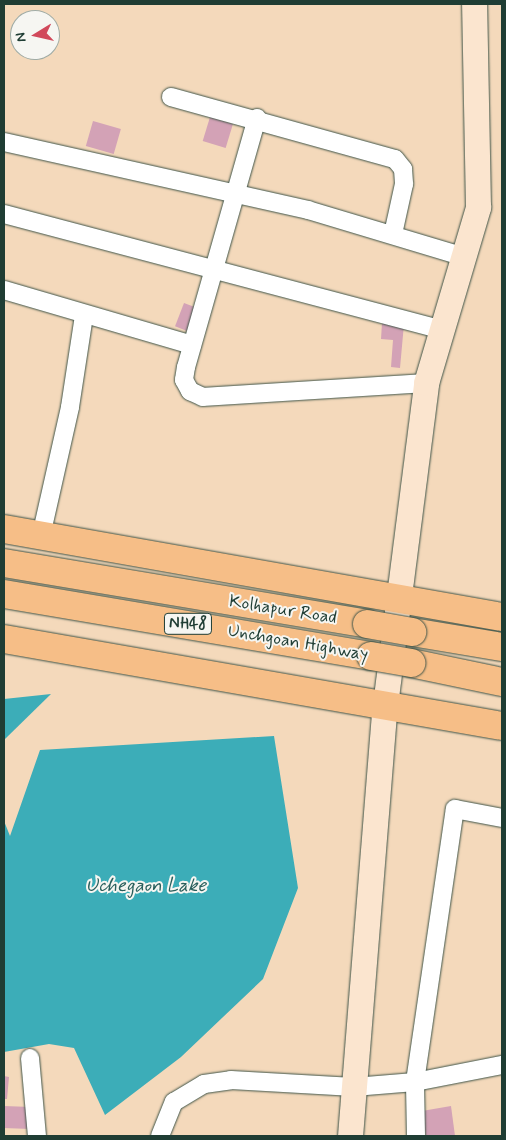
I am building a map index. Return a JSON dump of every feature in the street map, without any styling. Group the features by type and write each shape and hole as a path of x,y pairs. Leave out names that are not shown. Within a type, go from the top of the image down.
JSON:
{"highway":[{"path":"4,529 399,597 502,617"},
{"name":"Kolhapur Road","path":"4,564 502,647"},
{"name":"Unchgoan Highway","path":"4,594 371,656 502,682"},
{"path":"4,639 502,726"}],"main road":[{"path":"350,1136 385,705 426,383 438,328 465,257 478,207 474,4"}],"street":[{"path":"171,97 257,118 394,159 403,169 404,184 393,234"},
{"path":"257,118 234,194 216,270 192,345 184,380 190,391 203,397 426,383"},
{"path":"4,142 234,194 393,234 465,257"},
{"path":"4,214 438,328"},
{"path":"4,290 192,345"},
{"path":"41,536 70,407 84,314"},
{"path":"416,1136 416,1082 456,809 502,818"},
{"path":"30,1058 37,1136"},
{"path":"160,1136 174,1102 204,1084 231,1080 354,1087 416,1082 502,1065"}],"water":[{"path":"51,694 4,740 4,699"},
{"name":"Uchegaon Lake","path":"274,736 298,888 263,979 181,1057 105,1115 74,1048 49,1044 4,1052 4,821 10,836 40,750"}],"building":[{"path":"210,117 233,124 226,148 203,141"},
{"path":"93,121 121,129 114,154 86,146"},
{"path":"184,303 200,309 191,332 175,326"},
{"path":"382,323 404,324 400,368 391,367 393,340 381,339"},
{"path":"4,1076 9,1077 7,1099 4,1099"},
{"path":"4,1106 31,1107 30,1129 4,1128"},
{"path":"451,1106 455,1136 426,1136 422,1111"}]}
